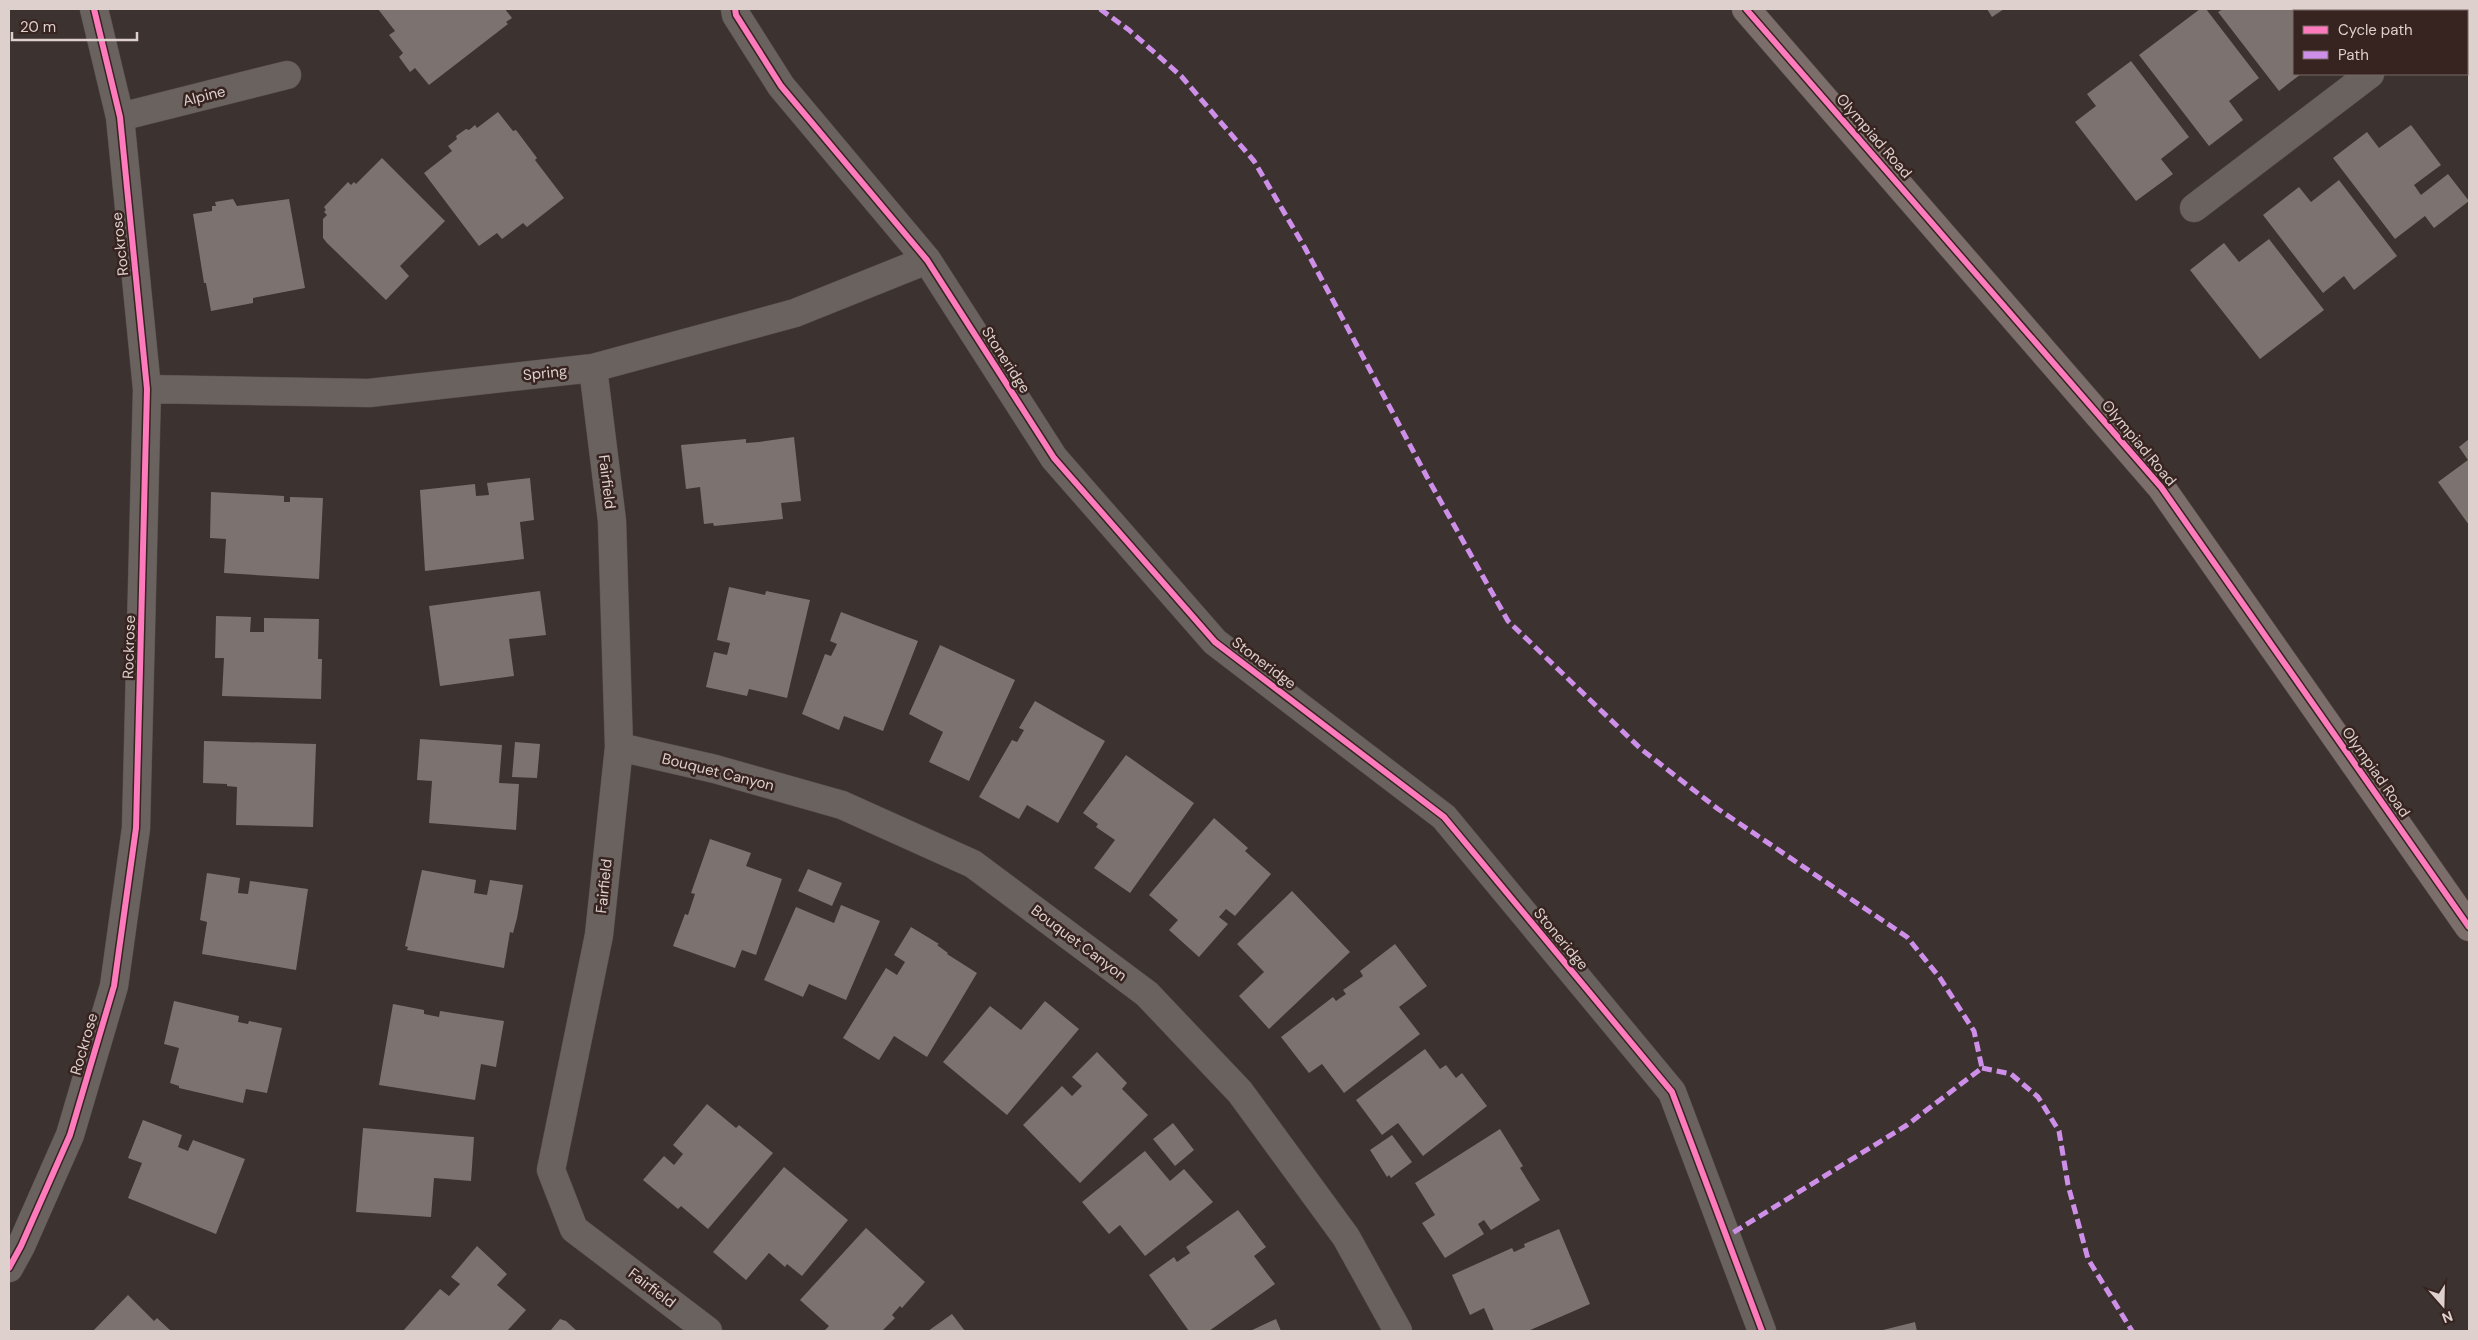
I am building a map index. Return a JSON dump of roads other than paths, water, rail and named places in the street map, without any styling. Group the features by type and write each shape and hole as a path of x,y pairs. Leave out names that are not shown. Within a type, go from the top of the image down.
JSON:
{"main road":[{"name":"Olympiad Road","path":"1746,9 2161,487 2469,927"}],"street":[{"name":"Rockrose","path":"9,1268 21,1246 70,1135 114,986 136,828 147,389 120,117 94,9"},
{"name":"Stoneridge","path":"735,9 736,15 781,86 926,260 1054,458 1215,642 1444,817 1672,1092 1762,1331"},
{"name":"Alpine","path":"120,117 287,75"},
{"path":"2194,208 2369,75"},
{"name":"Spring","path":"147,389 369,392 593,368 795,313 926,260"},
{"name":"Fairfield","path":"593,368 612,521 619,747 599,934 551,1170 574,1230 708,1331"},
{"name":"Bouquet Canyon","path":"619,747 715,769 842,805 973,864 1147,994 1240,1092 1346,1237 1398,1331"}]}
